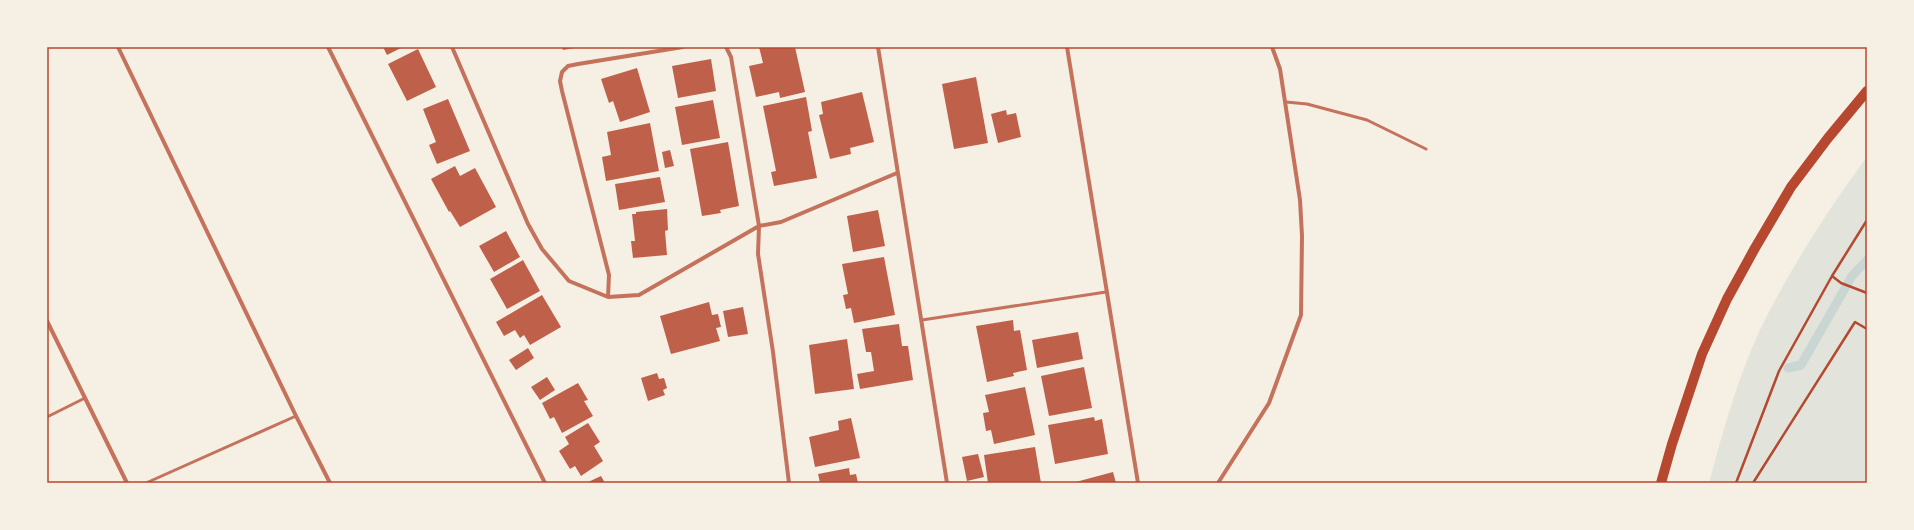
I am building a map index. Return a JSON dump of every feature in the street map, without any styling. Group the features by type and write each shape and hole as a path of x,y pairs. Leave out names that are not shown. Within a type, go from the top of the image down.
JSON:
{"main road":[{"path":"1661,483 1672,444 1702,354 1727,299 1791,187 1828,138 1867,91"}],"street":[{"path":"118,47 296,416 330,483"},
{"path":"328,47 545,483"},
{"path":"452,47 516,198 542,248 569,281 608,297 639,295 759,226 781,222 897,173"},
{"path":"608,297 609,275 562,91 560,81 562,72 568,66 683,47"},
{"path":"726,47 731,57 759,226 758,254 773,352 789,483"},
{"path":"878,47 897,173 948,483"},
{"path":"1067,47 1138,483"},
{"path":"1218,483 1269,403 1302,315 1302,236 1300,200 1280,69 1272,47"},
{"path":"47,321 127,483"}],"lane":[{"path":"1286,102 1314,106 1367,120 1426,149"},
{"path":"922,320 1106,292"},
{"path":"47,417 85,398"},
{"path":"146,483 296,416"}],"path":[{"path":"1736,483 1779,371 1832,276 1867,220"},
{"path":"1832,276 1841,283 1866,292"},
{"path":"1753,483 1855,322 1867,330"}],"shaded area":[{"path":"1867,157 1867,483 1709,483 1737,386 1760,330 1809,241"}],"building":[{"path":"383,47 403,47 387,55"},
{"path":"562,47 574,47 574,48 563,50"},
{"path":"759,47 795,47 805,92 780,98 779,92 756,97 749,66 763,63"},
{"path":"418,49 436,87 407,101 388,64"},
{"path":"711,59 716,91 678,98 672,66"},
{"path":"637,68 650,112 620,122 613,101 609,103 601,79"},
{"path":"976,77 988,143 954,149 942,84"},
{"path":"862,92 874,142 850,148 851,154 830,159 819,115 823,114 821,102"},
{"path":"806,97 812,131 808,132 817,178 774,186 771,172 776,171 763,106"},
{"path":"448,99 470,151 437,164 429,145 436,142 423,109"},
{"path":"713,100 720,138 682,145 675,107"},
{"path":"1006,110 1007,115 1016,113 1021,137 998,143 991,114"},
{"path":"650,123 659,171 606,181 602,157 611,155 607,132"},
{"path":"728,142 739,206 720,210 721,213 702,216 690,149"},
{"path":"670,150 674,166 665,168 662,152"},
{"path":"455,166 460,176 475,168 496,207 460,227 450,211 449,212 431,179"},
{"path":"660,177 665,202 619,210 615,184"},
{"path":"667,209 668,230 665,231 667,255 633,258 631,241 635,241 632,214 636,214 636,212"},
{"path":"878,210 885,246 853,252 847,216"},
{"path":"506,231 520,257 494,272 479,246"},
{"path":"884,257 895,315 854,323 851,308 846,309 843,295 848,294 842,264"},
{"path":"523,260 540,291 507,309 490,279"},
{"path":"542,295 561,327 530,345 524,335 520,338 515,330 504,336 496,322"},
{"path":"709,302 712,315 718,314 721,327 716,328 720,341 671,354 660,316"},
{"path":"743,307 748,334 728,337 723,311"},
{"path":"1013,320 1014,331 1020,330 1027,370 1013,373 1014,376 987,382 976,326"},
{"path":"899,324 902,346 908,346 913,380 860,389 857,374 874,371 871,352 866,352 862,329"},
{"path":"1078,332 1083,359 1037,368 1032,340"},
{"path":"847,339 854,389 815,394 809,345"},
{"path":"528,348 534,358 516,370 509,360"},
{"path":"1084,367 1092,408 1049,416 1041,376"},
{"path":"657,373 659,379 664,378 667,388 663,390 665,395 648,401 641,378"},
{"path":"547,377 555,390 540,400 531,387"},
{"path":"578,383 588,400 584,401 593,416 562,433 554,417 550,419 542,403"},
{"path":"1025,387 1035,435 994,444 991,430 986,431 983,413 989,412 985,395"},
{"path":"1094,417 1095,421 1102,419 1108,454 1055,464 1048,425"},
{"path":"851,418 860,458 815,467 809,437 839,430 838,421"},
{"path":"588,423 600,442 594,446 603,461 581,476 575,466 570,469 559,451 569,444 565,437"},
{"path":"1035,447 1041,483 988,483 984,455"},
{"path":"978,454 984,477 967,481 962,457"},
{"path":"849,468 850,475 856,474 858,483 820,483 818,474"},
{"path":"1113,472 1116,483 1072,483"},
{"path":"601,476 605,483 586,483"}],"waterway":[{"path":"1788,368 1801,365 1852,276 1867,260"}]}
